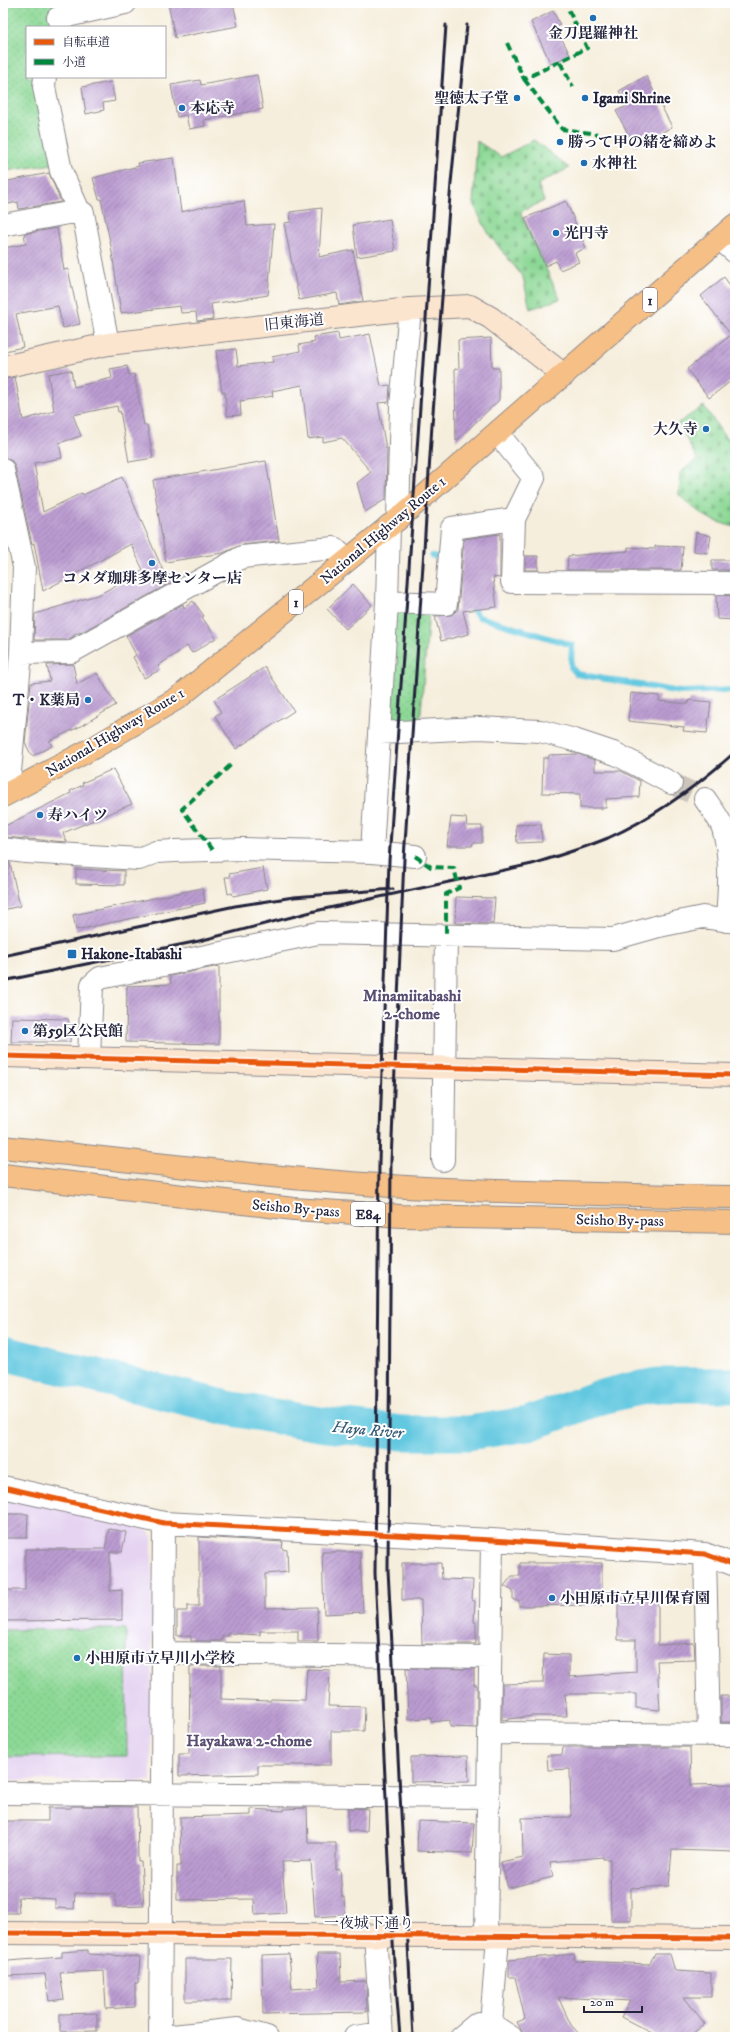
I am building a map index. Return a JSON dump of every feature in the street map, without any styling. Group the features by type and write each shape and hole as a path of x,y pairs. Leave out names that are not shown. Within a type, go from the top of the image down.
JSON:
{"highway":[{"name":"National Highway Route 1","path":"6,795 93,748 178,698 394,523 564,375 730,238"},
{"name":"Seisho By-pass","path":"3,1147 282,1176 424,1188 555,1193 735,1197"},
{"name":"Seisho By-pass","path":"3,1175 294,1209 401,1216 735,1222"}],"street":[{"path":"58,16 125,3"},
{"path":"45,78 44,87 61,171 79,212"},
{"path":"3,225 83,212 108,344"},
{"name":"旧東海道","path":"3,367 108,344 410,309 470,306 492,318 564,375"},
{"path":"372,852 401,406 410,309"},
{"path":"498,434 534,478 514,519 512,582 735,583"},
{"path":"3,470 24,567 15,654 6,795"},
{"path":"388,602 446,604 452,528 514,519"},
{"path":"15,654 71,652 242,557 334,548 347,560"},
{"path":"379,733 479,728 540,731 571,739 616,754 670,783"},
{"path":"89,1058 92,985 100,978 318,933 613,940 658,926 703,917 731,921 728,856 722,827 705,799"},
{"path":"3,849 26,852 139,859 156,852 242,849 372,852 415,856"},
{"path":"443,1160 446,1068 446,936"},
{"path":"3,1056 735,1075"},
{"path":"3,1487 164,1523 492,1540 705,1554 735,1565"},
{"path":"164,1523 161,1934 162,2037 238,2030 267,2037"},
{"path":"491,2024 492,1936 488,1797 492,1540"},
{"path":"705,1554 709,1735"},
{"path":"163,1653 490,1657"},
{"path":"489,1733 735,1735"},
{"path":"3,1793 488,1797"},
{"name":"一夜城下通り","path":"3,1933 735,1938"},
{"path":"355,2037 382,2035 375,1935"},
{"path":"461,2037 478,2023 491,2024 511,2037"}],"shaded area":[{"name":"小田原市立早川小学校","path":"3,1496 147,1530 152,1537 151,1781 3,1780"}],"green space":[{"path":"3,3 56,3 49,26 26,26 26,78 40,78 54,164 6,171 3,161"},
{"path":"534,140 569,168 538,184 544,201 520,212 560,299 530,309 523,277 490,236 473,204 477,141 501,157"},
{"path":"704,406 726,439 735,438 735,527 717,522 704,516 679,495 680,473 697,459 678,423"},
{"path":"393,608 429,609 420,725 385,727"},
{"path":"126,1629 127,1756 3,1757 3,1630"}],"building":[{"path":"168,3 233,3 238,26 175,38"},
{"path":"553,11 560,25 556,27 570,55 551,64 531,22"},
{"path":"257,75 263,109 204,120 205,126 189,129 186,115 177,117 171,85 200,80 201,85"},
{"path":"646,76 672,127 635,147 616,111 627,106 619,91"},
{"path":"111,82 115,101 103,103 104,110 86,114 82,87"},
{"path":"174,158 181,212 208,206 244,201 247,226 274,224 268,295 211,304 213,319 197,321 196,312 181,313 180,306 121,313 111,246 101,199 99,199 93,178 139,166 138,163"},
{"path":"49,173 61,202 19,209 18,202 3,205 3,182"},
{"name":"光円寺","path":"566,201 586,248 575,253 579,262 560,270 556,261 545,266 525,218"},
{"path":"322,208 319,257 353,250 363,301 339,305 337,293 299,300 284,223 291,222 290,212"},
{"path":"390,219 395,251 357,257 353,225"},
{"path":"57,228 64,270 68,269 80,324 63,328 58,306 16,314 23,347 5,351 3,339 3,248 26,244 24,234"},
{"path":"724,277 735,292 735,378 709,398 687,369 731,335 701,296"},
{"path":"338,333 339,340 370,334 381,386 390,385 389,402 378,403 386,449 387,448 386,499 365,512 357,483 371,472 342,438 323,442 323,437 308,439 302,385 272,391 273,396 240,401 241,415 227,416 225,392 222,392 216,351 236,349 238,366 273,362 272,357 300,351 299,345 315,342 314,337"},
{"path":"491,338 492,368 499,368 499,400 456,441 455,369 459,368 458,340"},
{"path":"127,366 129,375 134,374 144,425 147,425 153,458 129,462 120,411 118,412 117,406 73,415 81,436 59,443 62,458 34,463 43,512 82,493 83,495 122,477 165,575 169,574 172,582 82,632 74,634 74,636 68,640 34,640 35,614 100,594 143,570 131,544 43,591 34,543 32,544 15,467 12,461 5,458 3,441 3,379 15,377 23,420 54,411 48,374 71,370 74,387 112,378 110,369"},
{"path":"266,461 279,541 241,545 223,553 166,562 153,480"},
{"path":"696,532 711,536 708,553 694,551"},
{"path":"500,534 500,578 493,577 497,607 463,611 469,634 441,641 435,616 451,615 458,610 464,539"},
{"path":"655,546 683,547 681,570 567,570 568,556 628,551 628,547 655,549"},
{"path":"525,556 538,556 538,570 525,570"},
{"path":"712,560 729,560 731,570 712,570"},
{"path":"353,584 372,605 346,629 327,609"},
{"path":"716,595 735,596 735,620 717,619"},
{"path":"193,601 204,616 202,617 216,638 192,653 187,646 158,666 160,670 144,678 133,657 136,655 126,636 183,604 184,608"},
{"path":"73,664 77,684 97,673 116,705 79,727 49,741 52,746 32,756 25,743 31,683 50,681 47,665"},
{"path":"265,667 294,711 236,749 215,716 221,712 214,700"},
{"path":"631,693 659,696 659,701 688,704 689,700 711,702 707,733 683,731 684,727 628,721"},
{"path":"578,754 595,760 595,771 621,771 640,781 639,797 606,799 606,808 580,808 580,794 542,793 543,758 549,758 549,755"},
{"path":"113,769 132,804 63,833 67,842 3,837 3,827 71,793 70,791 83,785 82,783"},
{"path":"451,817 466,818 467,826 482,826 482,843 473,843 472,846 447,846"},
{"path":"541,824 542,842 517,843 516,825"},
{"path":"3,862 10,863 20,906 3,910"},
{"path":"263,868 267,889 233,896 232,893 228,894 225,877 230,877 229,874"},
{"path":"76,869 124,871 124,885 76,884"},
{"path":"202,888 205,903 76,930 73,915"},
{"path":"456,897 495,898 493,924 455,923"},
{"path":"219,966 219,1044 126,1042 127,986 171,984 170,976"},
{"path":"12,1018 68,1019 71,1030 70,1042 11,1042"},
{"path":"3,1514 28,1514 27,1538 3,1538"},
{"path":"109,1529 126,1532 122,1552 110,1552 110,1591 122,1590 122,1620 3,1621 3,1590 25,1590 25,1549 105,1549"},
{"path":"199,1537 283,1542 282,1549 287,1550 288,1572 265,1574 265,1608 317,1607 318,1641 298,1641 298,1631 260,1631 260,1635 228,1633 228,1636 222,1636 222,1641 191,1641 191,1636 177,1636 177,1611 187,1611 187,1606 199,1606"},
{"path":"322,1552 360,1552 363,1612 324,1614"},
{"path":"402,1563 441,1563 442,1579 473,1580 472,1601 475,1601 474,1622 476,1622 476,1644 422,1644 421,1600 402,1600"},
{"name":"小田原市立早川保育園","path":"520,1563 602,1563 602,1605 519,1606 519,1600 513,1600 513,1591 504,1586 512,1576 520,1576"},
{"path":"618,1593 658,1594 658,1645 694,1643 695,1660 657,1661 660,1710 636,1708 636,1694 565,1694 567,1716 532,1716 502,1720 502,1684 543,1683 544,1654 569,1655 569,1677 636,1672 636,1640 618,1640"},
{"path":"190,1666 221,1666 221,1699 270,1701 271,1699 305,1700 307,1669 330,1670 328,1706 365,1707 364,1731 331,1731 331,1765 258,1765 258,1774 179,1776 179,1754 189,1754"},
{"path":"406,1668 474,1669 474,1685 477,1685 477,1728 450,1727 450,1720 431,1722 431,1718 408,1719"},
{"path":"721,1696 735,1696 735,1722 721,1722"},
{"path":"563,1747 690,1747 691,1785 735,1784 735,1852 672,1850 669,1886 631,1888 631,1920 611,1920 610,1859 603,1859 603,1857 550,1862 553,1877 508,1888 501,1862 523,1857 522,1818 571,1817 570,1769 548,1770 547,1755 562,1755"},
{"path":"468,1756 469,1781 411,1782 411,1757"},
{"path":"72,1806 137,1807 138,1862 141,1862 144,1906 116,1907 115,1894 75,1893 74,1909 55,1908 55,1899 18,1897 19,1913 3,1913 3,1821 48,1821 48,1808 71,1808"},
{"path":"307,1808 308,1843 336,1843 336,1870 340,1869 345,1915 315,1917 311,1861 282,1862 286,1913 255,1915 254,1899 177,1900 177,1866 181,1866 180,1817 251,1815 251,1809 284,1811 284,1809"},
{"path":"348,1808 368,1809 367,1831 348,1831"},
{"path":"418,1821 474,1823 472,1853 417,1851"},
{"path":"88,1950 88,1954 140,1957 138,1983 135,1983 135,2007 106,2009 104,1971 60,1973 64,1999 49,2001 45,1974 8,1976 8,1961 62,1957 62,1952"},
{"path":"289,1954 292,1989 319,1987 317,1954 340,1954 341,1982 366,1981 367,2012 263,2014 262,1955"},
{"path":"574,1954 575,1961 649,1964 655,1954 670,1954 675,1971 711,1973 711,1997 684,1997 705,2024 688,2037 656,2037 652,2033 621,2017 630,2001 558,1997 571,2025 582,2037 525,2037 517,2022 525,2019 515,1977 509,1977 509,1960"},
{"path":"185,1959 232,1959 231,2001 185,2001"},
{"path":"97,2013 97,2031 60,2032 60,2014"}],"waterway":[{"path":"432,556 441,557"},
{"path":"471,603 472,609 479,617 572,645 571,667 577,674 680,692 735,690"},
{"name":"Haya River","path":"3,1353 227,1408 319,1424 402,1433 468,1433 528,1424 598,1398 658,1385 735,1385"}],"tunnel":[{"path":"671,783 705,799"}],"railway":[{"path":"400,2037 394,1962 375,1573 379,1162 389,861 446,25"},
{"path":"413,2037 388,1570 391,1161 404,859 432,425 451,183 467,25"},
{"path":"3,981 199,941 315,911 532,864 580,849 625,830 659,811 691,789 735,752"},
{"path":"3,956 235,906 294,897 393,889"}],"marked path":[{"path":"507,43 524,79 587,48 567,7"},
{"path":"560,62 573,87"},
{"path":"524,79 562,129 598,134"},
{"path":"212,850 182,809 233,763"},
{"path":"415,856 431,867 454,868 459,888 446,894 446,936"}],"cycle path":[{"path":"3,1056 735,1075"},
{"path":"3,1487 164,1523 492,1540 705,1554 735,1565"},
{"path":"3,1933 735,1938"}],"place":[{"name":"金刀毘羅神社","path":"593,18"},
{"name":"聖徳太子堂","path":"517,98"},
{"name":"Igami Shrine","path":"585,98"},
{"name":"本応寺","path":"182,108"},
{"name":"勝って甲の緒を締めよ","path":"560,142"},
{"name":"水神社","path":"584,163"},
{"name":"光円寺","path":"556,233"},
{"name":"大久寺","path":"706,429"},
{"name":"コメダ珈琲多摩センター店","path":"152,563"},
{"name":"T・K薬局","path":"88,700"},
{"name":"寿ハイツ","path":"40,815"},
{"name":"Hakone-Itabashi","path":"72,954"},
{"name":"第59区公民館","path":"25,1031"},
{"name":"小田原市立早川保育園","path":"552,1598"},
{"name":"小田原市立早川小学校","path":"77,1658"}],"district":[{"name":"Minamiitabashi 2-chome","path":"412,1004"},
{"name":"Hayakawa 2-chome","path":"249,1740"}]}
